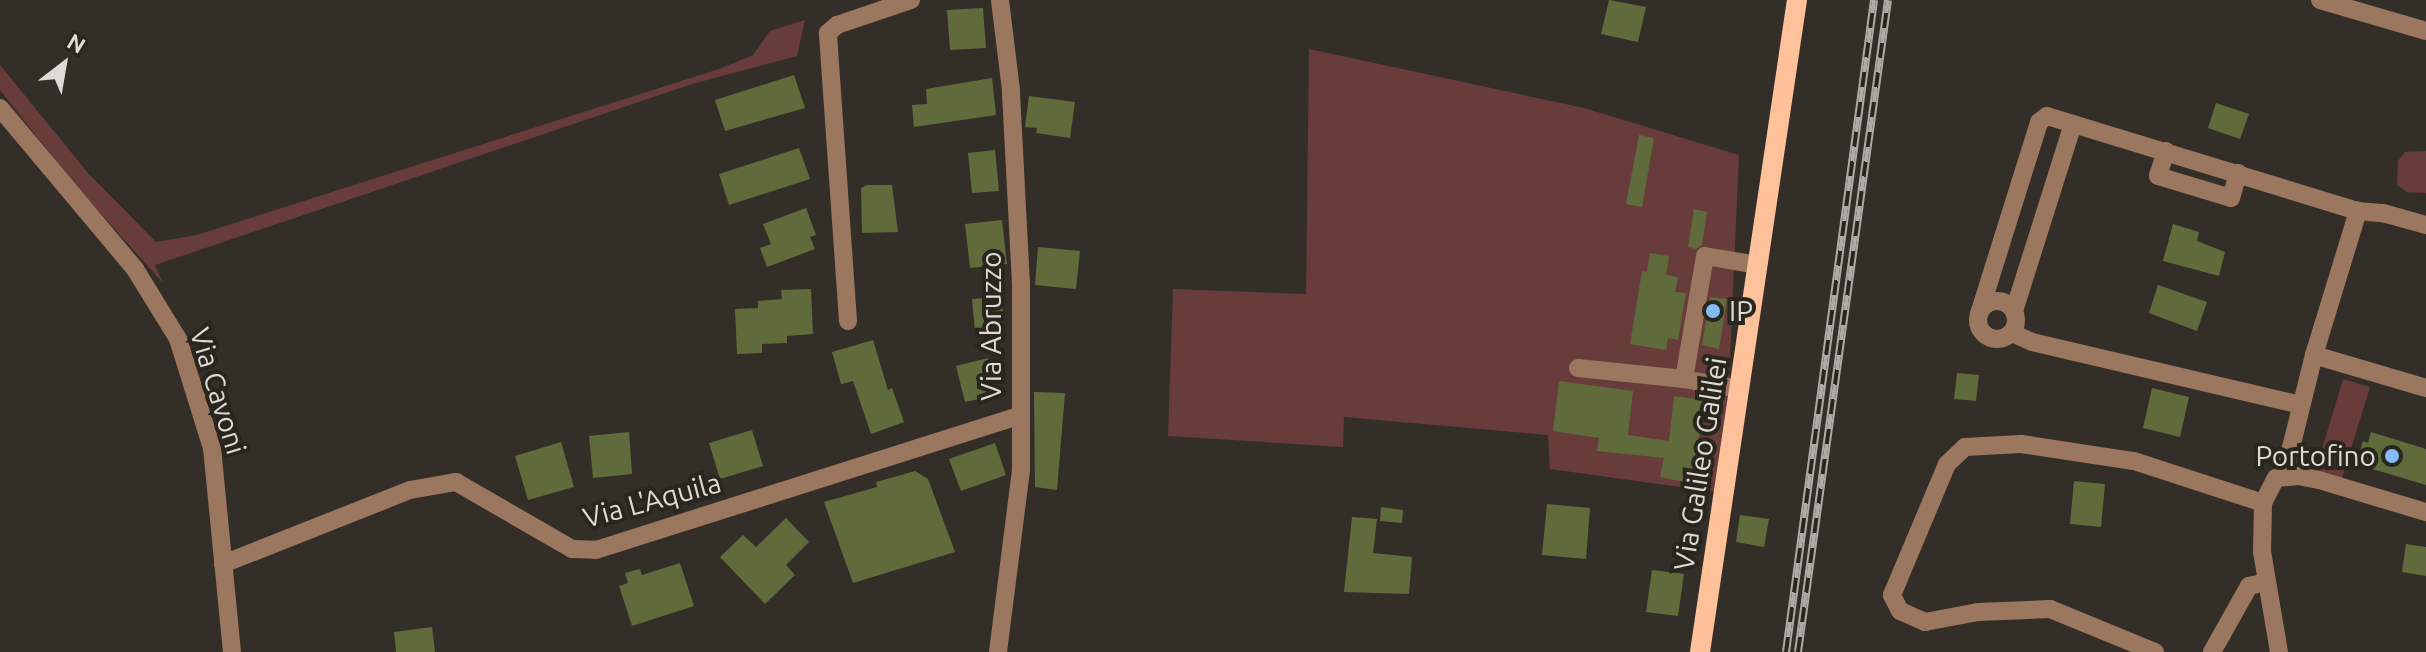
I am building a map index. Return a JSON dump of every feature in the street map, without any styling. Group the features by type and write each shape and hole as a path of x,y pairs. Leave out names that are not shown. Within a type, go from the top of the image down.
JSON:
{"main road":[{"name":"Via Galileo Galilei","path":"1700,652 1797,0"}],"street":[{"path":"848,321 828,33 837,25 911,0"},
{"name":"Via Abruzzo","path":"998,652 1021,470 1021,284 1011,90 1000,0"},
{"path":"2320,0 2426,31"},
{"name":"Via Cavoni","path":"0,108 135,269 178,339 212,448 232,652"},
{"path":"2073,124 2014,311 2016,322 2012,333 2001,339 1989,337 1980,328 1979,314 2039,122 2047,116 2358,211 2383,213 2426,225"},
{"path":"2166,151 2158,176 2231,198 2238,173"},
{"path":"2284,476 2300,405 2358,211"},
{"path":"1684,379 1705,256 1758,265"},
{"path":"1979,314 1984,306 1995,301 2006,303 2014,311"},
{"path":"2012,333 2032,342 2300,405"},
{"path":"2314,355 2426,388"},
{"path":"1578,368 1684,379 1739,389"},
{"name":"Via L'Aquila","path":"223,564 410,490 456,482 572,549 596,550 1019,416"},
{"path":"2155,652 2050,609 1978,612 1925,622 1900,611 1892,595 1947,464 1965,447 2021,444 2134,461 2263,503"},
{"path":"2279,652 2266,582 2263,503 2276,478 2319,480 2426,512"},
{"path":"2212,652 2249,586 2266,582"}],"shaded area":[{"path":"805,20 797,56 692,84 155,265 163,283 70,179 0,90 0,65 88,173 156,242 197,235 719,69 753,55 770,31"},
{"path":"1309,49 1584,108 1739,155 1724,493 1550,469 1548,435 1344,417 1343,447 1168,436 1173,289 1306,294"},
{"path":"2426,151 2426,193 2407,192 2397,185 2398,161 2405,152"},
{"path":"2343,379 2370,387 2341,481 2315,473"}],"building":[{"path":"1609,0 1646,7 1638,42 1601,34"},
{"path":"983,8 986,48 950,50 947,10"},
{"path":"794,75 805,108 725,131 715,100"},
{"path":"992,78 996,115 914,127 912,105 927,104 926,89"},
{"path":"1029,96 1075,102 1070,138 1036,133 1037,128 1025,127"},
{"path":"2216,103 2249,114 2240,139 2208,128"},
{"path":"1639,135 1654,138 1642,207 1626,204"},
{"path":"799,148 810,179 729,205 719,174"},
{"path":"995,150 999,191 972,193 968,153"},
{"path":"867,185 892,185 898,232 862,233 861,188"},
{"path":"806,208 816,235 810,237 815,249 767,267 760,248 771,244 763,224"},
{"path":"1694,209 1707,212 1702,245 1696,249 1688,247"},
{"path":"1002,220 1007,264 970,268 965,224"},
{"path":"2173,224 2199,232 2197,241 2225,252 2219,276 2163,261"},
{"path":"1038,247 1080,251 1076,289 1035,285"},
{"path":"1650,253 1669,256 1666,275 1678,277 1675,292 1686,293 1678,340 1668,338 1666,350 1630,344 1642,271 1647,272"},
{"path":"2158,285 2207,302 2197,331 2149,313"},
{"path":"811,289 813,334 787,336 787,343 762,344 762,353 737,354 735,309 758,308 758,301 782,299 781,290"},
{"path":"1002,297 1004,330 975,332 972,299"},
{"path":"1710,297 1727,299 1719,349 1702,345"},
{"path":"873,340 888,390 892,388 904,422 871,434 853,381 841,384 832,352"},
{"path":"988,358 997,395 965,402 956,366"},
{"path":"1957,373 1979,375 1976,401 1954,399"},
{"path":"1559,381 1633,391 1628,435 1669,441 1674,396 1704,400 1693,478 1685,476 1684,482 1660,477 1664,458 1597,451 1599,438 1553,431"},
{"path":"2152,388 2189,397 2180,437 2143,428"},
{"path":"1034,392 1065,393 1057,490 1035,487"},
{"path":"752,430 763,466 720,479 709,443"},
{"path":"629,432 632,474 593,478 589,436"},
{"name":"Portofino","path":"2371,432 2426,449 2426,485 2356,464 2363,441 2368,443"},
{"path":"561,442 574,487 528,500 515,456"},
{"path":"995,443 1006,475 961,491 949,459"},
{"path":"915,471 928,479 955,552 853,583 824,502 877,487 876,482"},
{"path":"2074,481 2105,484 2101,527 2070,524"},
{"path":"1547,504 1590,508 1586,559 1542,555"},
{"path":"1381,507 1403,510 1402,523 1380,521"},
{"path":"1740,515 1769,519 1764,547 1736,542"},
{"path":"1352,517 1377,519 1373,553 1412,557 1409,594 1344,592"},
{"path":"786,518 809,542 786,565 795,575 765,604 720,557 743,535 756,547"},
{"path":"2406,544 2426,547 2426,576 2402,572"},
{"path":"680,563 694,606 632,626 619,586 628,583 625,573 640,569 642,575"},
{"path":"1652,570 1684,574 1678,616 1646,612"},
{"path":"432,627 435,652 396,652 394,632"}],"railway":[{"path":"1786,652 1874,0"},
{"path":"1798,652 1888,0"}],"place":[{"name":"IP","path":"1713,311"},
{"name":"Portofino","path":"2392,456"}]}
